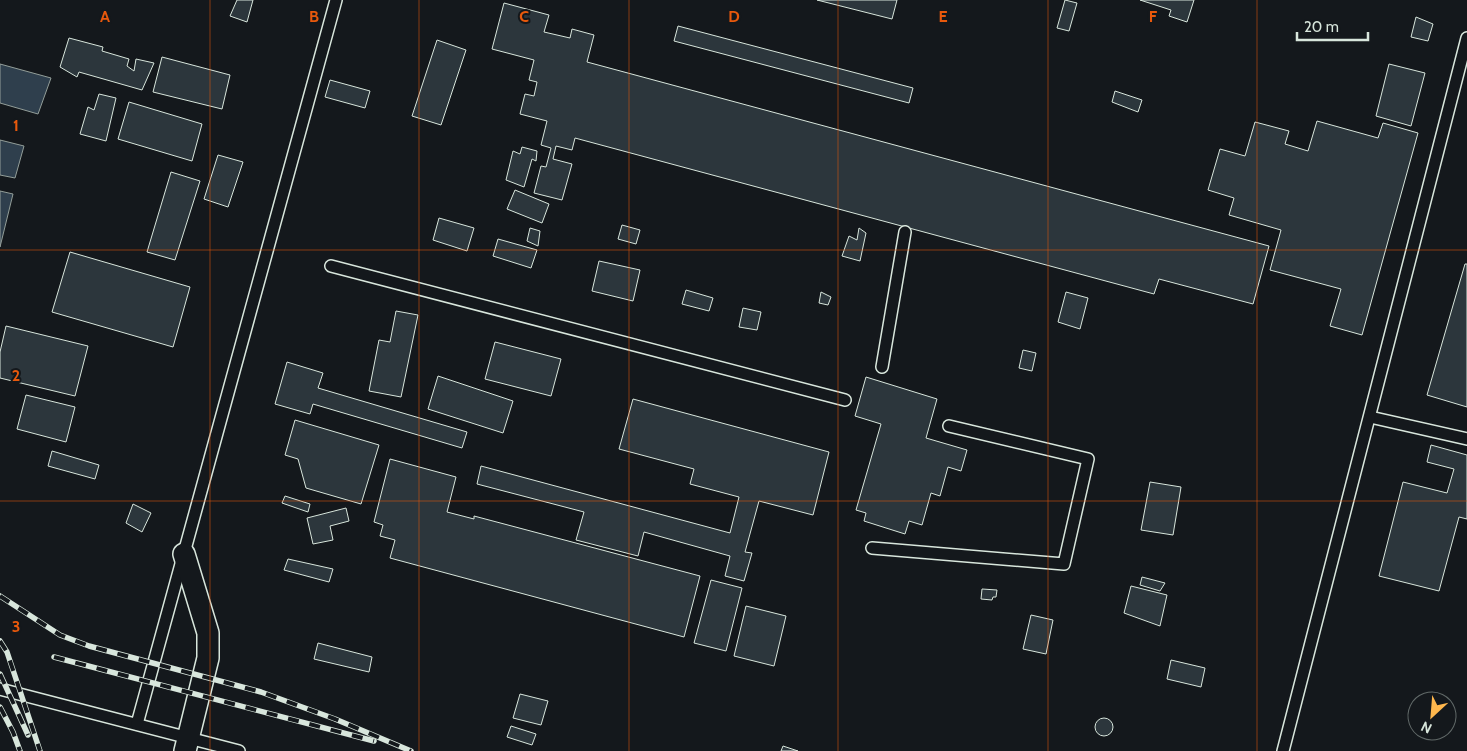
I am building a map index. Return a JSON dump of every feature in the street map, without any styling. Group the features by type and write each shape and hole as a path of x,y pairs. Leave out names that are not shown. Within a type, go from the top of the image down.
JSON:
{"street":[{"path":"184,554 208,633 208,658 187,744"}],"lane":[{"path":"137,724 336,0"},
{"path":"1283,751 1467,38"},
{"path":"882,367 905,232"},
{"path":"331,266 845,400"},
{"path":"1370,417 1467,439"},
{"path":"872,548 1064,564 1088,459 949,426"},
{"path":"0,689 137,724 187,744 239,751"}],"water":[{"path":"0,64 51,78 38,114 0,103"},
{"path":"0,140 24,146 15,178 0,175"},
{"path":"0,191 13,194 0,247"}],"building":[{"path":"237,0 253,0 247,22 230,16"},
{"path":"817,0 897,0 892,19"},
{"path":"1065,0 1077,3 1069,31 1057,28"},
{"path":"1140,0 1194,0 1187,22 1169,16 1171,10"},
{"path":"504,3 549,15 544,32 570,38 572,29 594,35 587,62 1269,246 1253,304 1159,279 1154,294 575,138 572,150 556,146 553,159 572,164 562,200 534,193 541,166 546,167 551,148 541,145 547,121 520,114 525,94 534,96 537,82 529,80 534,60 492,49"},
{"path":"1416,17 1433,24 1428,41 1411,37"},
{"path":"678,26 913,88 909,103 674,41"},
{"path":"69,38 103,47 102,51 129,59 127,66 134,71 136,59 154,63 142,90 79,72 77,77 60,67"},
{"path":"437,40 466,50 441,125 412,116"},
{"path":"162,57 230,75 222,109 153,92"},
{"path":"1389,64 1425,73 1411,126 1376,116"},
{"path":"330,80 370,91 365,108 325,97"},
{"path":"1115,91 1142,100 1138,112 1112,102"},
{"path":"99,94 116,98 106,141 80,134 88,107 94,110"},
{"path":"129,102 202,124 192,161 118,139"},
{"path":"1317,121 1378,138 1383,123 1418,133 1362,335 1330,326 1341,289 1270,270 1281,230 1229,215 1234,198 1208,190 1220,149 1245,156 1255,122 1289,131 1285,144 1308,151"},
{"path":"522,147 537,151 536,161 532,159 524,187 506,180 513,151 520,154"},
{"path":"218,155 243,162 228,207 204,199"},
{"path":"171,172 200,181 175,260 147,252"},
{"path":"515,190 549,204 542,223 507,209"},
{"path":"439,218 474,228 467,251 433,240"},
{"path":"622,225 640,230 636,244 618,239"},
{"path":"530,228 540,231 538,246 527,241"},
{"path":"859,228 866,233 860,261 842,256 849,236 857,240"},
{"path":"498,239 537,250 531,268 493,256"},
{"path":"70,252 190,287 173,347 52,312"},
{"path":"599,261 640,270 633,301 592,291"},
{"path":"1465,264 1467,264 1467,407 1427,395"},
{"path":"686,290 713,298 709,311 682,304"},
{"path":"821,292 831,297 828,305 819,303"},
{"path":"1066,292 1088,298 1080,329 1058,322"},
{"path":"743,308 761,312 757,330 739,327"},
{"path":"396,311 418,315 401,397 369,391 379,340 390,342"},
{"path":"6,326 88,346 75,396 0,378 0,352"},
{"path":"495,342 561,359 551,396 485,379"},
{"path":"1023,350 1036,353 1032,371 1019,368"},
{"path":"287,362 323,373 318,388 467,432 462,448 313,404 310,414 275,404"},
{"path":"438,376 513,401 503,433 428,409"},
{"path":"866,377 937,399 926,438 967,450 961,471 948,467 940,496 931,493 922,525 909,521 905,534 864,521 866,513 856,510 881,424 855,416"},
{"path":"26,395 75,407 66,442 17,429"},
{"path":"633,399 829,452 813,515 759,501 745,552 752,553 744,581 725,576 730,556 644,532 638,556 576,540 584,512 477,484 481,466 730,533 739,497 690,484 694,469 619,449"},
{"path":"295,420 379,445 361,504 306,488 298,459 285,455"},
{"path":"1431,445 1467,455 1467,519 1459,517 1439,591 1379,576 1403,482 1447,493 1454,469 1427,462"},
{"path":"52,451 99,465 95,479 48,466"},
{"path":"390,459 456,477 447,512 474,519 474,516 700,576 684,637 390,558 395,540 380,536 383,525 374,522"},
{"path":"1150,482 1181,487 1173,535 1141,530"},
{"path":"285,496 310,504 308,512 282,503"},
{"path":"133,504 151,513 142,532 126,523"},
{"path":"346,508 349,521 330,526 333,540 313,544 307,518"},
{"path":"288,559 333,569 329,582 284,570"},
{"path":"1142,577 1165,583 1160,591 1140,585"},
{"path":"711,580 742,588 726,651 694,643"},
{"path":"1131,586 1167,595 1160,626 1124,613"},
{"path":"982,589 997,590 996,597 993,597 992,600 981,599"},
{"path":"746,606 786,616 774,666 734,656"},
{"path":"1031,615 1053,620 1046,654 1023,649"},
{"path":"318,643 372,657 369,672 314,659"},
{"path":"1171,660 1205,668 1201,687 1167,679"},
{"path":"520,694 548,701 541,725 513,718"},
{"path":"1104,718 1110,721 1113,727 1110,733 1104,736 1098,733 1095,727 1098,721"},
{"path":"511,726 536,734 532,745 507,737"},
{"path":"783,746 798,751 781,751"}],"railway":[{"path":"0,596 60,635 89,646 261,692 335,719 411,751"},
{"path":"0,641 7,652 40,751"},
{"path":"54,657 374,741"},
{"path":"0,674 28,735"},
{"path":"0,707 20,751"}]}
